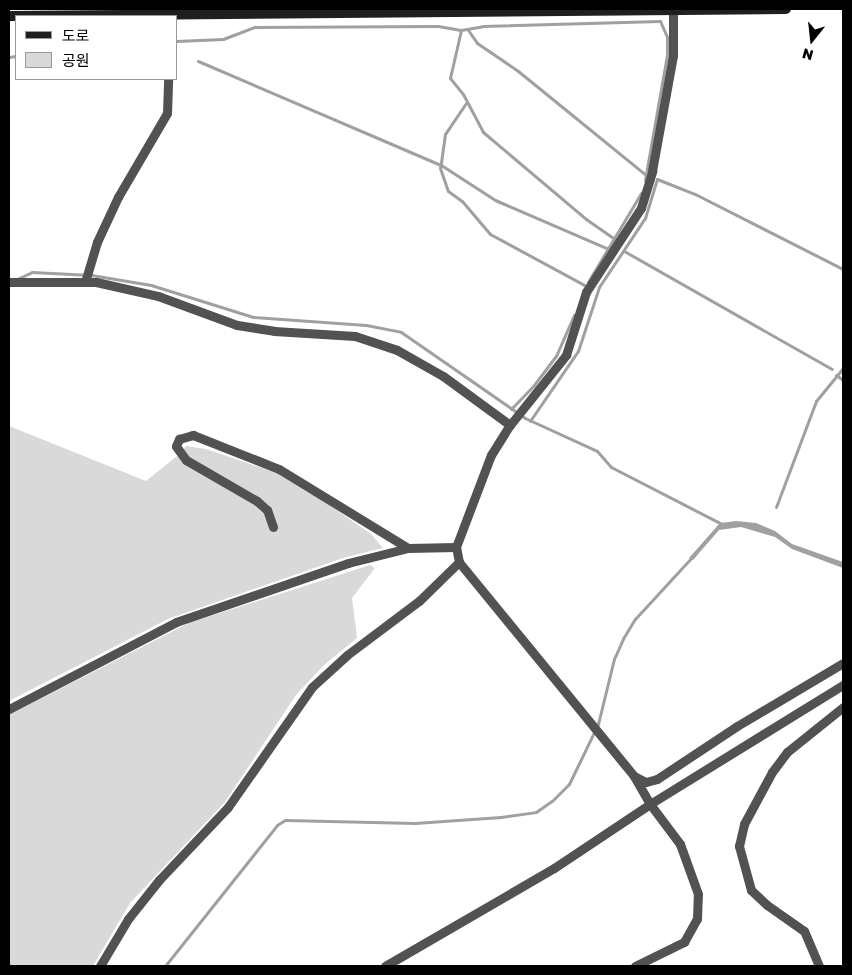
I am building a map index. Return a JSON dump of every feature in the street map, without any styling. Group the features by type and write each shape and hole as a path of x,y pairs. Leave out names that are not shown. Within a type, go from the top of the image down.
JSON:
{"street":[{"path":"61,15 299,11 786,9"},
{"path":"636,966 684,942 693,930 699,909 698,894 680,844 650,804 634,776 459,562 456,547 491,454 513,422 566,355 586,292 641,208 652,171 673,55 673,10"},
{"path":"86,277 118,197 167,113 168,80"},
{"path":"9,282 86,277 158,296 238,325 274,331 355,336 397,350 513,422"},
{"path":"273,527 267,510 257,501 186,460 176,446 179,439 186,434 193,434 279,469 408,548"},
{"path":"9,709 176,622 348,563 408,548 456,547"},
{"path":"100,966 139,905 228,807 317,682 347,655 419,601 459,562"},
{"path":"634,776 646,782 657,779 737,726 843,663"},
{"path":"385,966 554,868 650,804 843,685"},
{"path":"819,966 804,931 767,906 751,890 739,846 744,824 772,772 799,741 843,707"}],"green space":[{"path":"9,426 146,481 177,456 254,503 264,512 270,529 277,529 271,510 189,457 183,450 186,446 206,449 277,473 306,489 371,534 383,548 343,558 168,619 9,701"},
{"path":"370,565 375,568 352,598 357,638 324,665 296,695 225,802 130,903 93,966 9,966 9,715 189,623"}],"shaded area":[{"path":"736,521 756,523 775,531 792,544 843,562 843,568 792,549 775,537 741,527 719,530 693,560 689,558 720,523"}],"waterway":[{"path":"178,41 223,39 255,27 438,26 461,30 483,26 660,21 667,37 667,55 645,180"},
{"path":"461,30 450,78 463,94 483,132 586,219 615,239"},
{"path":"468,30 477,43 518,71 646,175"},
{"path":"9,57 15,56"},
{"path":"198,61 441,165 495,200 609,249"},
{"path":"466,103 445,134 440,168 448,191 462,201 490,234 586,286"},
{"path":"530,421 578,351 599,287 645,218 657,179 695,194 843,269"},
{"path":"588,282 641,193"},
{"path":"624,251 832,369"},
{"path":"17,279 32,272 91,275 151,285 253,317 366,325 401,332 525,418 597,451 611,467 724,525"},
{"path":"511,409 534,385 556,356 574,315"},
{"path":"776,507 816,401 843,368"},
{"path":"836,375 843,380"},
{"path":"165,966 277,825 285,820 415,823 501,817 536,812 552,801 569,784 598,724 614,659 624,637 635,619 693,556"}]}
